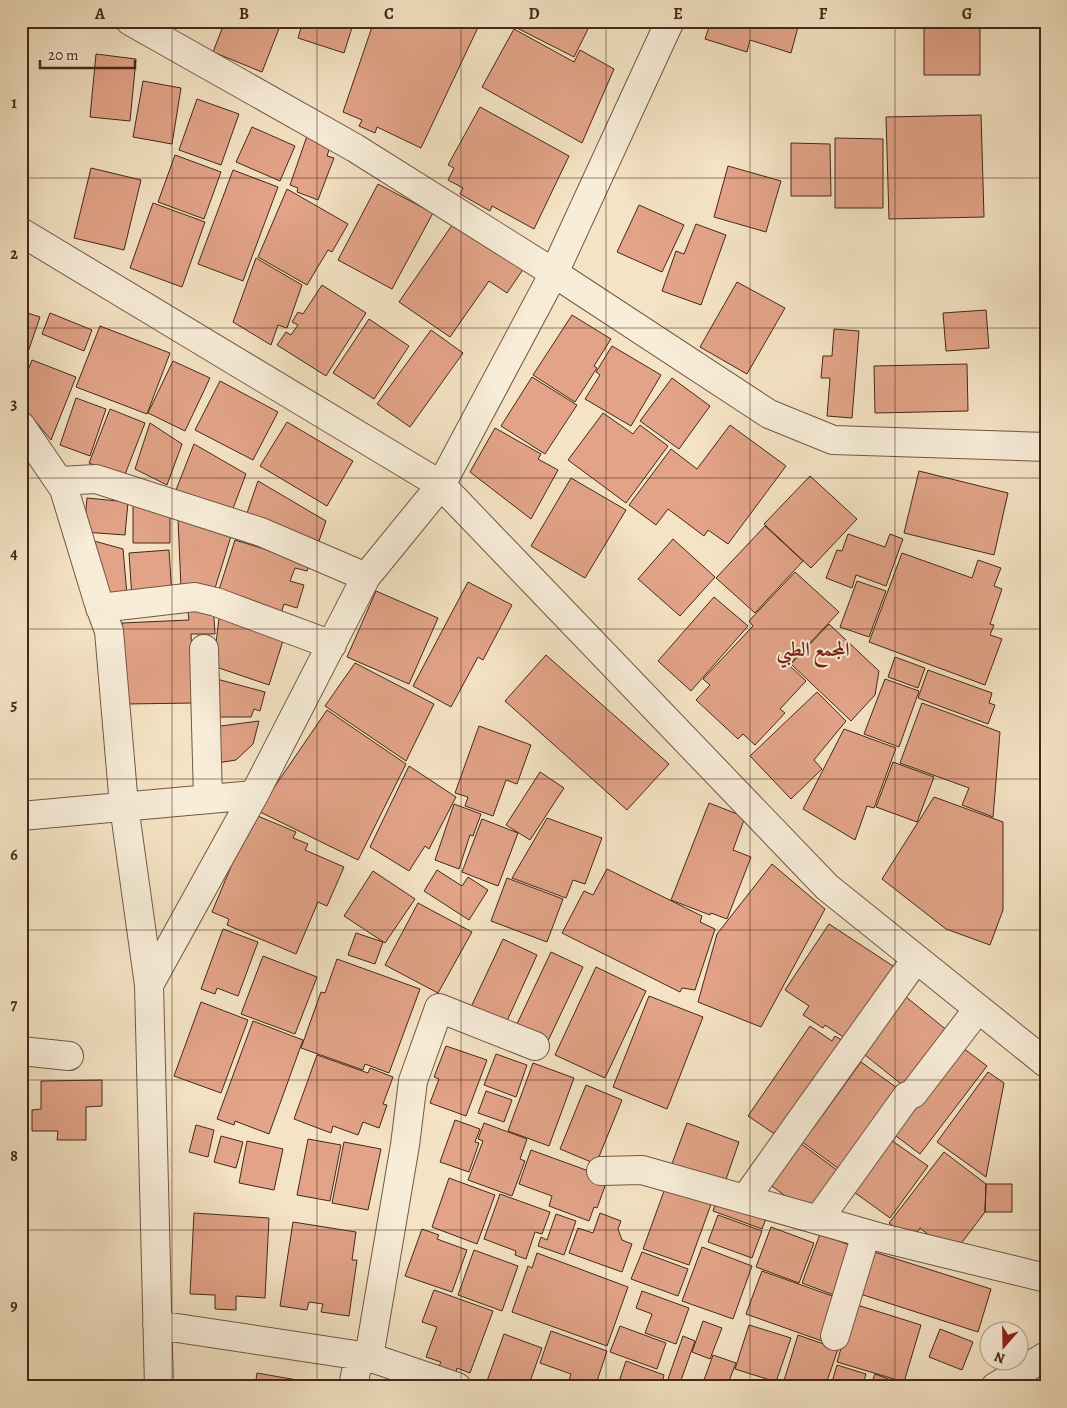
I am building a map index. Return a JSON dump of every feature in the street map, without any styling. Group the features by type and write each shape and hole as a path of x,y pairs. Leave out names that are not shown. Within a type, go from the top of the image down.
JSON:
{"street":[{"path":"130,21 355,148 554,272 769,414 833,440 1046,447"},
{"path":"149,985 254,795 366,577 441,485 554,272 670,21"},
{"path":"21,232 441,485 827,888 1046,1063"},
{"path":"21,426 64,489 108,631 124,806 149,985 159,1387"},
{"path":"59,481 96,479 261,532 366,577"},
{"path":"100,608 195,597 216,602 332,644"},
{"path":"204,649 208,799"},
{"path":"21,816 254,795"},
{"path":"745,1199 916,959"},
{"path":"353,1387 364,1356 405,1145 413,1081 439,1008 536,1046"},
{"path":"818,1220 907,1096 913,1094 978,1009"},
{"path":"21,1051 70,1056"},
{"path":"601,1171 642,1170 866,1234 1046,1278"},
{"path":"835,1336 866,1234"},
{"path":"157,1325 364,1356 442,1384"},
{"path":"995,1387 1046,1356"}],"building":[{"path":"225,21 282,21 262,72 213,52"},
{"path":"303,21 354,21 344,53 298,38"},
{"path":"374,21 481,21 421,148 377,127 375,133 359,126 362,120 343,112"},
{"path":"520,21 592,21 574,57 517,28"},
{"path":"711,21 796,21 795,25 798,27 791,53 750,40 747,52 705,39"},
{"path":"924,25 980,25 980,75 924,75"},
{"path":"514,29 574,62 580,50 614,69 582,143 482,87"},
{"path":"96,54 136,59 130,121 90,117"},
{"path":"143,81 181,88 172,144 133,137"},
{"path":"197,99 239,114 221,165 179,150"},
{"path":"480,107 569,156 534,229 492,206 490,211 460,194 463,188 448,180 454,168 448,165"},
{"path":"981,115 984,217 889,219 886,117"},
{"path":"252,127 295,146 280,181 236,162"},
{"path":"307,136 331,144 327,156 334,158 318,200 297,192 298,188 290,185"},
{"path":"835,138 883,139 883,208 835,208"},
{"path":"791,143 830,144 831,196 791,196"},
{"path":"175,155 221,172 204,219 158,202"},
{"path":"728,166 781,181 766,232 714,217"},
{"path":"91,168 141,180 124,250 74,238"},
{"path":"233,170 278,187 243,281 198,264"},
{"path":"378,184 433,213 392,289 338,260"},
{"path":"287,189 348,224 332,252 328,250 307,285 258,257"},
{"path":"153,203 205,222 182,287 130,268"},
{"path":"639,205 684,225 662,272 617,252"},
{"path":"457,218 526,265 507,293 489,281 450,337 399,302"},
{"path":"696,224 726,235 701,305 662,291 676,251 684,254"},
{"path":"256,258 302,285 287,328 278,325 271,345 233,322"},
{"path":"737,282 785,308 747,374 700,347"},
{"path":"322,285 366,313 326,376 277,345 286,332 291,335 298,325 292,322 298,312 303,314"},
{"path":"986,310 989,348 946,351 943,313"},
{"path":"21,311 40,317 28,352 21,361"},
{"path":"50,313 92,330 84,351 42,334"},
{"path":"572,315 611,339 594,366 597,368 575,402 533,375"},
{"path":"369,319 409,346 374,399 333,373"},
{"path":"100,326 170,353 147,414 76,387"},
{"path":"834,329 859,331 852,418 827,416 830,378 821,378 823,356 832,356"},
{"path":"431,330 463,353 410,427 377,404"},
{"path":"612,346 661,375 631,426 585,399 600,375 596,372"},
{"path":"32,360 76,377 51,440 21,404 21,388"},
{"path":"173,361 210,378 185,431 148,413"},
{"path":"967,364 968,411 875,413 874,366"},
{"path":"532,377 577,405 545,454 501,426"},
{"path":"672,378 710,406 679,449 640,421"},
{"path":"220,381 278,412 253,460 195,430"},
{"path":"76,398 106,409 90,456 60,445"},
{"path":"110,409 145,423 124,477 89,463"},
{"path":"603,413 633,434 640,425 668,446 626,503 568,460"},
{"path":"287,422 353,461 327,506 260,466"},
{"path":"150,423 182,444 167,485 135,469"},
{"path":"730,425 786,466 728,544 708,530 704,536 668,509 656,525 629,505 671,449 697,469"},
{"path":"495,428 541,454 538,459 558,470 531,519 470,472"},
{"path":"194,444 246,474 232,511 176,490"},
{"path":"919,471 1008,493 994,555 904,533"},
{"path":"810,476 857,519 811,568 764,524"},
{"path":"571,478 626,510 585,578 531,546"},
{"path":"258,481 326,521 319,541 246,516"},
{"path":"87,498 128,502 125,535 84,532"},
{"path":"133,502 170,514 170,543 133,543"},
{"path":"178,519 231,536 212,598 181,588"},
{"path":"765,526 803,561 755,613 716,578"},
{"path":"848,534 885,547 890,534 903,539 886,586 856,575 852,588 826,578 837,550 842,551"},
{"path":"87,539 123,549 127,595 102,592"},
{"path":"673,539 715,577 680,616 638,579"},
{"path":"235,540 310,563 307,571 295,568 290,581 304,585 297,608 284,604 279,620 216,599"},
{"path":"169,550 172,596 132,599 129,553"},
{"path":"902,553 972,578 978,560 1001,568 994,586 1002,589 990,624 994,625 990,635 1002,639 985,685 869,642"},
{"path":"795,572 839,612 789,665 806,681 780,709 785,713 755,745 743,734 738,739 696,700 710,685 703,679 753,626 749,621"},
{"path":"857,581 886,591 869,637 840,627"},
{"path":"468,582 512,605 483,660 478,657 451,707 413,686"},
{"path":"376,591 438,618 409,684 347,657"},
{"path":"714,597 748,626 691,691 658,661"},
{"path":"213,603 215,634 191,634 194,703 125,704 122,623 189,620 187,604"},
{"path":"220,611 286,631 269,685 213,666"},
{"path":"829,624 879,671 875,695 851,721 791,664"},
{"path":"546,655 669,764 627,810 505,701"},
{"path":"895,657 925,668 918,688 888,677"},
{"path":"355,663 434,704 406,761 325,706"},
{"path":"928,670 992,693 989,703 995,705 988,724 918,698"},
{"path":"213,678 265,692 260,711 254,709 251,717 214,717"},
{"path":"885,679 919,691 899,747 864,734"},
{"path":"817,692 846,721 814,760 822,769 791,799 750,756"},
{"path":"922,703 1000,732 993,817 962,805 969,788 900,763"},
{"path":"327,710 406,764 358,860 258,811"},
{"path":"259,721 253,744 236,760 217,763 213,727"},
{"path":"479,726 531,745 517,784 506,780 493,816 465,806 468,797 455,793"},
{"path":"844,729 896,748 874,808 867,806 855,840 803,809"},
{"path":"893,762 934,777 917,822 876,807"},
{"path":"409,766 456,797 429,849 425,846 409,871 370,847"},
{"path":"540,772 564,788 530,840 506,825"},
{"path":"934,797 1003,822 1003,910 990,945 946,929 882,879"},
{"path":"709,803 745,817 733,850 751,857 727,919 711,913 710,915 671,900"},
{"path":"454,804 481,814 473,836 470,835 459,869 435,860"},
{"path":"253,814 296,832 293,838 308,844 305,850 344,867 327,906 318,902 296,954 227,925 229,919 212,912"},
{"path":"547,818 602,838 585,884 573,880 566,898 512,878"},
{"path":"482,819 518,833 498,886 462,872"},
{"path":"772,864 825,909 761,1027 698,1002 717,934"},
{"path":"607,869 702,916 700,922 715,929 695,990 682,988 680,992 562,933 584,891 593,895"},
{"path":"437,870 462,886 468,877 488,890 469,920 424,891"},
{"path":"373,871 415,899 385,943 344,916"},
{"path":"507,878 563,899 547,942 491,921"},
{"path":"418,903 472,932 438,993 385,965"},
{"path":"829,924 899,970 851,1042 825,1025 823,1028 803,1015 809,1006 785,990"},
{"path":"223,929 258,942 238,996 217,988 215,994 201,989"},
{"path":"356,933 383,942 375,964 348,955"},
{"path":"503,939 537,955 506,1023 471,1007"},
{"path":"551,952 583,967 548,1041 516,1026"},
{"path":"263,956 317,977 295,1034 241,1014"},
{"path":"337,959 420,989 389,1073 365,1064 363,1070 301,1048 321,992 325,993"},
{"path":"596,967 646,991 605,1078 555,1055"},
{"path":"900,992 954,1036 910,1091 855,1047"},
{"path":"649,996 703,1017 667,1109 613,1087"},
{"path":"201,1002 248,1020 221,1093 174,1076"},
{"path":"253,1021 303,1040 269,1134 235,1121 234,1125 217,1119"},
{"path":"810,1026 832,1041 835,1036 850,1045 785,1141 748,1116"},
{"path":"955,1042 987,1066 920,1154 888,1130"},
{"path":"446,1046 487,1060 466,1116 430,1103 439,1079 434,1077"},
{"path":"496,1054 527,1065 516,1097 484,1085"},
{"path":"317,1055 368,1073 370,1068 393,1077 383,1104 387,1105 379,1128 363,1122 358,1135 333,1126 331,1133 294,1119"},
{"path":"861,1062 904,1093 846,1174 794,1136 803,1123 812,1130"},
{"path":"533,1063 574,1078 549,1146 508,1131"},
{"path":"988,1072 1004,1083 986,1177 937,1142"},
{"path":"102,1080 102,1106 86,1107 86,1140 57,1140 58,1131 32,1131 32,1110 41,1109 41,1081"},
{"path":"586,1085 622,1100 596,1164 560,1149"},
{"path":"486,1091 512,1100 504,1122 478,1113"},
{"path":"455,1120 480,1129 475,1142 479,1143 469,1172 440,1162"},
{"path":"484,1123 527,1139 520,1159 525,1161 512,1196 468,1180 483,1141 478,1139"},
{"path":"687,1123 739,1142 723,1188 670,1169"},
{"path":"196,1125 214,1130 208,1157 189,1152"},
{"path":"21,1129 26,1129 26,1172 21,1172"},
{"path":"884,1135 928,1166 890,1218 847,1187"},
{"path":"221,1136 243,1142 236,1168 214,1162"},
{"path":"308,1139 341,1145 330,1201 297,1195"},
{"path":"796,1140 845,1176 815,1217 766,1182"},
{"path":"247,1141 283,1149 274,1190 239,1183"},
{"path":"344,1142 381,1149 368,1210 332,1203"},
{"path":"531,1150 608,1178 597,1208 594,1207 589,1221 549,1206 552,1196 519,1184"},
{"path":"944,1152 986,1184 985,1212 953,1254 920,1228 911,1240 889,1223"},
{"path":"449,1178 495,1195 477,1244 432,1227"},
{"path":"668,1180 714,1196 689,1265 643,1249"},
{"path":"986,1184 1012,1184 1012,1212 985,1212"},
{"path":"719,1193 769,1211 762,1229 713,1211"},
{"path":"500,1194 550,1212 542,1234 535,1232 526,1259 515,1255 516,1251 484,1239"},
{"path":"194,1213 269,1218 265,1298 236,1296 236,1310 215,1309 215,1295 190,1294"},
{"path":"600,1213 621,1221 618,1229 622,1240 632,1244 622,1272 569,1253 578,1228 593,1233"},
{"path":"556,1214 576,1221 564,1255 538,1246 541,1237 547,1240"},
{"path":"718,1215 762,1231 752,1258 708,1242"},
{"path":"293,1222 356,1232 352,1260 357,1260 349,1316 321,1312 323,1304 309,1302 307,1310 280,1306"},
{"path":"771,1227 814,1243 799,1283 756,1267"},
{"path":"422,1229 439,1235 437,1239 467,1250 452,1292 405,1276"},
{"path":"820,1234 852,1246 834,1295 802,1283"},
{"path":"702,1247 752,1266 733,1319 682,1301"},
{"path":"474,1250 518,1266 502,1311 458,1295"},
{"path":"868,1250 991,1289 982,1320 980,1320 978,1332 854,1292"},
{"path":"642,1252 688,1269 678,1296 631,1279"},
{"path":"537,1253 628,1287 607,1346 512,1312 528,1266 532,1268"},
{"path":"762,1271 838,1298 822,1341 746,1314"},
{"path":"434,1290 493,1311 470,1373 457,1368 456,1372 439,1366 441,1362 426,1357 437,1327 422,1322"},
{"path":"642,1291 689,1308 676,1344 645,1333 652,1314 636,1308"},
{"path":"854,1304 921,1325 904,1382 837,1362"},
{"path":"703,1321 722,1328 710,1359 692,1352"},
{"path":"749,1325 791,1338 776,1382 735,1369"},
{"path":"620,1326 666,1343 657,1369 610,1352"},
{"path":"940,1329 973,1342 962,1370 929,1357"},
{"path":"551,1331 607,1351 595,1387 567,1387 571,1374 540,1363"},
{"path":"504,1334 542,1348 528,1387 504,1387 487,1381"},
{"path":"798,1335 838,1349 825,1387 790,1387 783,1384"},
{"path":"683,1336 695,1341 680,1383 668,1379"},
{"path":"713,1355 736,1363 727,1386 719,1382 717,1387 705,1387 707,1381 704,1380"},
{"path":"626,1361 664,1375 663,1380 683,1387 617,1387"},
{"path":"837,1365 866,1374 862,1387 849,1387 832,1382"},
{"path":"257,1373 337,1387 255,1387"},
{"path":"875,1374 907,1386 870,1387"},
{"path":"764,1380 782,1387 761,1387"}],"district":[{"name":"المجمع الطبي","path":"813,649"}]}
